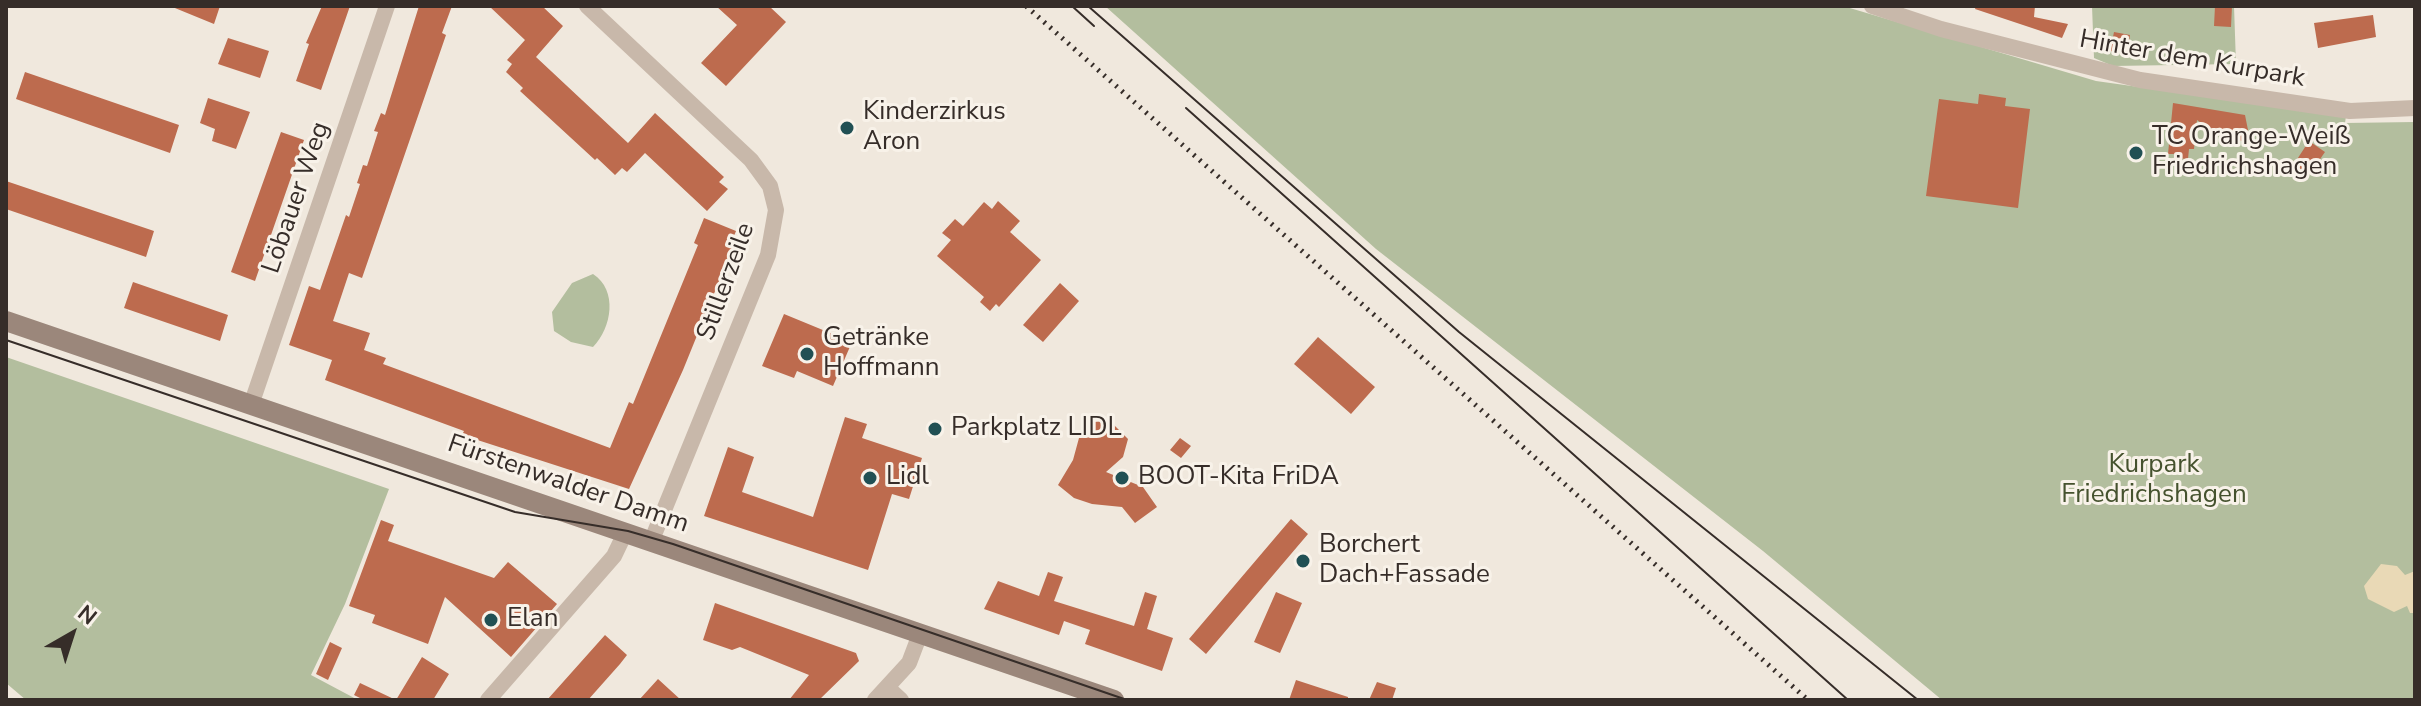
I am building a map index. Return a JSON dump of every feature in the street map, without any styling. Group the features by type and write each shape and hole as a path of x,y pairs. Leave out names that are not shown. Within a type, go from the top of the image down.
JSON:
{"main road":[{"name":"Fürstenwalder Damm","path":"6,321 1114,700"}],"street":[{"name":"Löbauer Weg","path":"251,405 387,6"},
{"name":"Stillerzeile","path":"587,6 736,144 770,186 776,210 768,255 651,542"},
{"name":"Hinter dem Kurpark","path":"1872,6 1941,29 2140,80 2350,111 2415,108"},
{"path":"488,700 619,551 625,533"},
{"path":"875,700 909,663 920,634"},
{"path":"887,687 901,700"}],"green space":[{"name":"Kurpark Friedrichshagen","path":"1105,6 1843,6 2096,81 2346,116 2345,123 2415,122 2415,700 1942,700 1763,551 1376,249"},
{"path":"2092,6 2234,6 2236,64 2113,66 2094,58"},
{"path":"593,274 606,289 610,309 605,330 593,347 571,342 554,331 552,312 572,283"},
{"path":"6,357 389,489 345,604 311,675 358,700 26,700 6,683"}],"sand":[{"path":"2381,564 2397,566 2405,575 2415,571 2415,613 2410,613 2407,606 2394,612 2368,599 2364,586"}],"building":[{"path":"170,6 220,6 214,24"},
{"path":"322,6 350,6 321,90 296,81 309,44 306,43"},
{"path":"419,6 452,6 442,33 446,35 362,278 349,273 333,321 370,333 364,350 386,358 383,364 610,448 629,402 633,404 698,245 694,243 704,218 736,231 732,241 735,242 683,370 629,489 462,435 464,431 325,380 332,360 289,345 309,286 320,290 346,215 349,217 363,165 367,166 378,132 374,131 381,113 385,115"},
{"path":"489,6 542,6 563,26 536,57 628,143 655,113 724,177 719,182 728,189 707,211 645,153 627,172 622,168 615,175 597,158 595,160 520,91 523,88 506,72 512,64 507,60 525,40"},
{"path":"716,6 769,6 786,22 726,86 701,63 737,25"},
{"path":"1976,6 2035,6 2034,17 2068,24 2062,38 1975,9"},
{"path":"2215,6 2232,6 2231,27 2214,26"},
{"path":"2373,15 2376,37 2318,48 2314,23"},
{"path":"2114,32 2130,35 2127,54 2110,51"},
{"path":"228,38 269,51 260,78 218,64"},
{"path":"25,72 179,125 170,153 16,99"},
{"path":"1979,94 2006,98 2005,106 2030,109 2018,208 1926,196 1939,99 1978,104"},
{"path":"208,98 250,112 236,149 212,141 215,129 200,123"},
{"path":"2173,103 2245,115 2248,130 2242,141 2227,138 2227,134 2215,133 2197,120 2194,149 2189,149 2188,159 2174,158 2174,154 2168,154"},
{"path":"281,132 304,140 255,281 231,272"},
{"path":"2309,141 2325,152 2309,175 2294,164"},
{"path":"6,181 154,231 146,257 6,209"},
{"path":"998,201 1020,221 1010,232 1041,260 999,307 996,304 990,311 980,302 984,297 937,256 951,240 942,233 955,219 963,226 984,202 992,209"},
{"path":"133,282 228,315 220,341 124,308"},
{"path":"1060,283 1079,301 1043,342 1023,325"},
{"name":"Getränke Hoffmann","path":"784,314 852,342 833,386 797,371 794,378 762,366"},
{"path":"1318,337 1375,387 1351,414 1294,364"},
{"name":"Lidl","path":"845,417 867,424 862,438 922,458 909,499 892,494 868,570 704,516 728,447 754,457 742,492 813,517"},
{"path":"1110,421 1128,439 1123,457 1106,472 1143,487 1157,507 1135,523 1122,507 1092,504 1074,498 1058,485 1073,460 1079,438 1094,422"},
{"path":"1180,438 1191,446 1181,458 1170,450"},
{"path":"1291,519 1308,534 1206,654 1189,639"},
{"path":"381,520 394,525 388,541 494,578 508,562 557,604 511,657 445,597 428,644 372,623 375,615 349,606"},
{"path":"1048,572 1063,577 1054,601 1134,626 1145,592 1157,596 1147,629 1173,638 1162,671 1085,644 1090,630 1064,621 1059,635 984,609 998,581 1039,596"},
{"path":"1276,592 1302,603 1280,653 1254,642"},
{"path":"715,603 856,653 859,661 819,700 789,700 809,675 740,647 732,650 703,640"},
{"path":"605,635 627,655 588,700 547,700"},
{"path":"330,642 342,648 328,680 316,674"},
{"path":"422,657 449,674 433,700 396,700"},
{"path":"658,679 681,700 639,700"},
{"path":"1296,680 1348,697 1348,700 1289,700"},
{"path":"1377,682 1396,688 1392,700 1369,700"},
{"path":"360,683 396,700 364,700 354,695"}],"tram line":[{"path":"1072,6 1094,26"},
{"path":"1088,6 1459,332 1918,700"},
{"path":"1186,108 1848,700"},
{"path":"6,340 515,512 628,531 673,544 1127,700"}],"railway":[{"path":"1026,6 1808,700"}],"place":[{"name":"Kinderzirkus Aron","path":"847,128"},
{"name":"TC Orange-Weiß Friedrichshagen","path":"2136,153"},
{"name":"Getränke Hoffmann","path":"807,354"},
{"name":"Parkplatz LIDL","path":"935,429"},
{"name":"Lidl","path":"870,478"},
{"name":"BOOT-Kita FriDA","path":"1122,478"},
{"name":"Borchert Dach+Fassade","path":"1303,561"},
{"name":"Elan","path":"491,620"}]}
